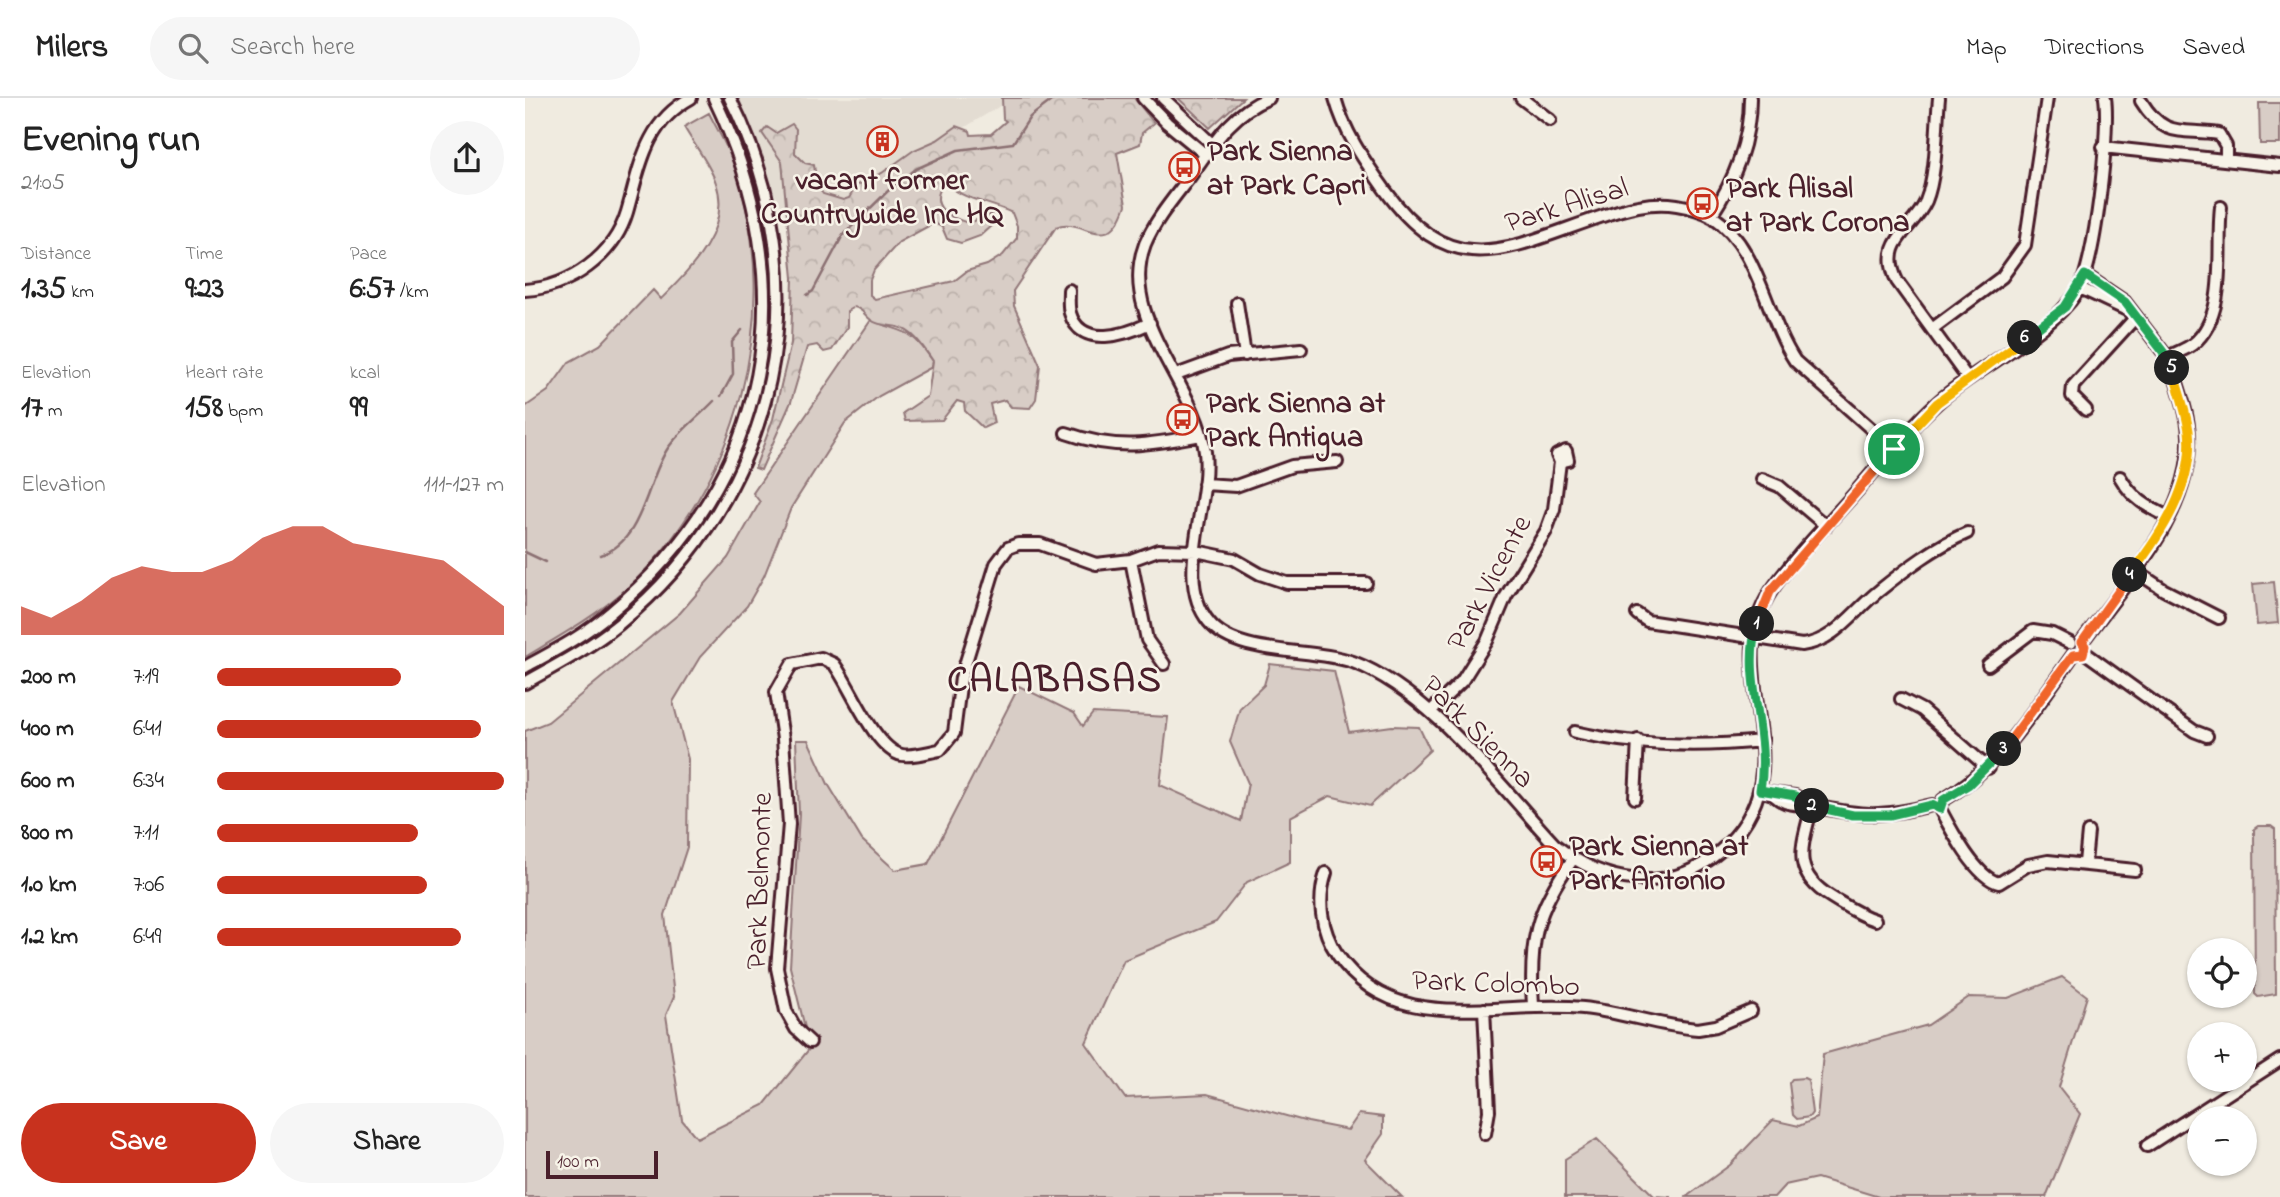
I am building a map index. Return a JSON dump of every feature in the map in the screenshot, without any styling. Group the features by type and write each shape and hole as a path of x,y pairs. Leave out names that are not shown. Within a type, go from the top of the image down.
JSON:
{"street":[{"path":"525,290 558,282 579,273 599,258 615,239 626,214 639,160 649,138 666,117 691,98"},
{"path":"525,667 608,615 651,577 676,548 709,500 743,427 761,346 765,269 750,186 732,136 714,98"},
{"path":"525,682 618,625 659,587 687,555 727,496 755,433 772,376 776,347 779,264 765,181 747,132 730,98"},
{"path":"1143,98 1167,123 1206,155"},
{"path":"1163,98 1213,145"},
{"name":"Park Sienna","path":"1269,98 1243,111 1213,145 1154,226 1139,267 1140,289 1150,323 1176,375 1201,435 1204,484 1196,551 1196,598 1209,623 1219,632 1249,645 1317,652 1355,663 1406,690 1431,711 1555,845 1596,872 1623,879 1661,878 1701,866 1736,836 1750,815 1760,790"},
{"name":"Park Alisal","path":"1335,98 1350,141 1405,217 1425,234 1453,248 1476,252 1503,250 1644,205 1689,207 1711,216 1733,235 1746,255 1785,345 1795,361 1894,449"},
{"path":"1521,98 1550,120"},
{"path":"1711,216 1734,178 1741,159 1750,98"},
{"path":"1939,98 1926,200 1893,246 1891,254 1897,281 1968,379"},
{"path":"1932,329 2002,277 2025,246 2047,98"},
{"path":"2085,275 2120,297 2170,357 2184,406 2189,448 2180,494 2169,517 2134,570 1988,768 1968,785 1938,804 1890,815 1853,815 1810,806 1760,790 1763,741 1752,658 1753,637 1770,592 1825,526 1937,403 2048,322 2080,288 2085,275 2103,146 2105,98"},
{"path":"2141,101 2149,114 2163,126 2190,134 2219,134 2226,146 2225,160"},
{"path":"2103,146 2280,166"},
{"path":"2170,357 2194,344 2206,329 2214,309 2221,208"},
{"path":"2080,288 2133,315"},
{"path":"1069,290 1070,314 1080,328 1094,335 1112,337 1150,323"},
{"path":"1237,303 1245,355"},
{"path":"2086,410 2072,396 2073,386 2133,315"},
{"path":"1176,375 1207,362 1301,349"},
{"path":"1066,433 1097,443 1127,446 1155,444 1201,435"},
{"name":"Park Vicente","path":"1431,711 1462,681 1487,641 1506,596 1546,531 1554,509 1560,462"},
{"path":"1204,484 1236,486 1292,466 1337,463"},
{"path":"2120,477 2128,491 2142,504 2169,517"},
{"path":"1762,479 1779,486 1825,526"},
{"path":"1637,614 1647,621 1802,645 1828,638 1879,590 1950,540 1967,533"},
{"name":"Park Belmonte","path":"810,1042 796,1029 786,1012 777,968 789,824 783,738 776,692 784,673 792,664 807,658 821,658 834,664 877,736 894,752 910,755 940,750 954,733 961,678 1001,556 1019,544 1029,542 1096,564 1131,560 1158,550 1196,551 1234,559 1260,574 1287,583 1366,583"},
{"path":"1131,560 1147,640 1164,664"},
{"path":"2134,570 2164,590 2219,618"},
{"path":"1988,666 2033,631 2052,634 2077,648 2194,731 2207,736"},
{"path":"1901,699 1922,710 1988,768"},
{"path":"1575,732 1601,738 1638,740 1763,741"},
{"path":"1635,798 1638,740"},
{"path":"1938,804 1955,837 1989,881 1999,883 2028,865 2048,861 2136,870"},
{"path":"1810,806 1802,846 1805,876 1822,892 1859,914 1875,920"},
{"path":"2085,863 2088,832"},
{"path":"1533,1006 1532,965 1539,916 1547,897 1573,859"},
{"name":"Park Colombo","path":"1326,873 1321,889 1322,914 1331,944 1352,974 1374,991 1411,1007 1438,1010 1533,1006 1583,1008 1698,1029 1716,1026 1751,1011"},
{"path":"1484,1009 1489,1111 1485,1134"},
{"path":"2147,1146 2280,1060"}],"shaded area":[{"path":"723,98 1013,98 796,230 745,145"}],"green space":[{"path":"1002,98 1134,98 1154,123 1142,133 1140,144 1117,153 1126,205 1119,221 1111,230 1103,233 1076,226 1056,227 1013,291 1014,306 1040,365 1036,399 1030,408 1011,407 1005,400 990,404 994,423 983,428 965,411 964,403 957,401 942,420 905,421 903,413 928,396 933,361 909,332 874,322 854,307 847,311 847,327 832,350 824,352 817,345 807,347 791,402 761,470 755,468 773,419 791,343 793,278 782,162 762,133 767,127 776,133 792,124 796,129 795,153 805,163 814,165 817,185 823,194 843,200 849,198 857,185 882,173 914,150 937,140 957,126 970,131 971,135 991,134 1006,121 1003,119","holes":["948,185 1012,213 1017,226 1017,238 1003,255 987,265 967,271 954,281 875,299 870,295 870,280 874,270 899,242 934,223 942,227 947,239 961,243 980,236 992,225 992,214 969,223 943,211 938,200 942,186"]},
{"path":"1178,98 1243,98 1210,128"},
{"path":"2259,103 2280,103 2280,144 2260,144"},
{"path":"709,113 736,170 749,225 755,282 752,339 741,395 723,449 697,500 665,547 626,589 590,617 525,657 525,407 548,391 569,362 600,345 653,290 661,299 705,247 718,216 719,200 710,169 684,127"},
{"path":"871,320 912,336 933,361 932,367 879,396 845,423 791,508 764,576 747,606 700,657 673,702 688,759 687,847 665,915 674,997 666,1015 682,1120 697,1138 764,1105 810,1048 790,967 799,814 796,740 808,740 828,784 862,840 895,870 928,864 1019,686 1074,713 1083,726 1093,713 1168,717 1160,785 1241,821 1248,783 1230,742 1240,708 1264,685 1270,664 1334,671 1349,732 1392,726 1419,727 1430,750 1370,806 1330,796 1290,817 1290,862 1247,882 1216,922 1124,960 1086,1043 1125,1098 1207,1094 1308,1122 1348,1130 1359,1114 1383,1117 1383,1134 1365,1160 1402,1197 525,1197 525,731 548,722 680,613 728,558 760,502 753,493"},
{"path":"2274,582 2278,623 2257,625 2253,584"},
{"path":"2258,826 2271,826 2275,829 2276,994 2258,997 2257,938 2255,938 2254,829"},
{"path":"2062,977 2087,996 2059,1087 2080,1114 2046,1197 1879,1197 1817,1178 1785,1185 1774,1197 1686,1197 1730,1165 1773,1120 1799,1126 1817,1118 1823,1054 1928,1025 1969,997 2008,998"},
{"path":"1792,1079 1808,1080 1812,1113 1809,1117 1797,1119 1793,1115 1789,1083"},
{"path":"1597,1139 1654,1196 1671,1197 1565,1197 1565,1159"}],"waterway":[{"path":"807,295 813,291 843,235 892,187 916,169 958,150 1013,143 1030,117 1055,98"},
{"path":"721,396 733,374 732,342 742,330"},
{"path":"601,555 627,537 668,448 714,401"},
{"path":"525,552 546,562"}],"place":[{"name":"vacant former Countrywide Inc HQ","path":"882,141"},
{"name":"Park Sienna at Park Capri","path":"1184,167"},
{"name":"Park Alisal at Park Corona","path":"1703,204"},
{"name":"Park Sienna at Park Antigua","path":"1183,419"},
{"name":"Park Sienna at Park Antonio","path":"1546,862"}],"district":[{"name":"CALABASAS","path":"1055,678"}],"route":[{"path":"2085,275 2125,302 2164,353 2162,360 2171,364 2189,433 2189,448 2180,494 2169,517 2082,642 2085,646 2083,654 2073,655 2012,740 1988,768 1968,785 1943,800 1944,806 1940,809 1932,805 1890,815 1853,815 1807,805 1795,796 1760,790 1764,757 1752,658 1753,637 1770,592 1894,449 1937,403 2065,307 2080,288 2085,275"}]}
